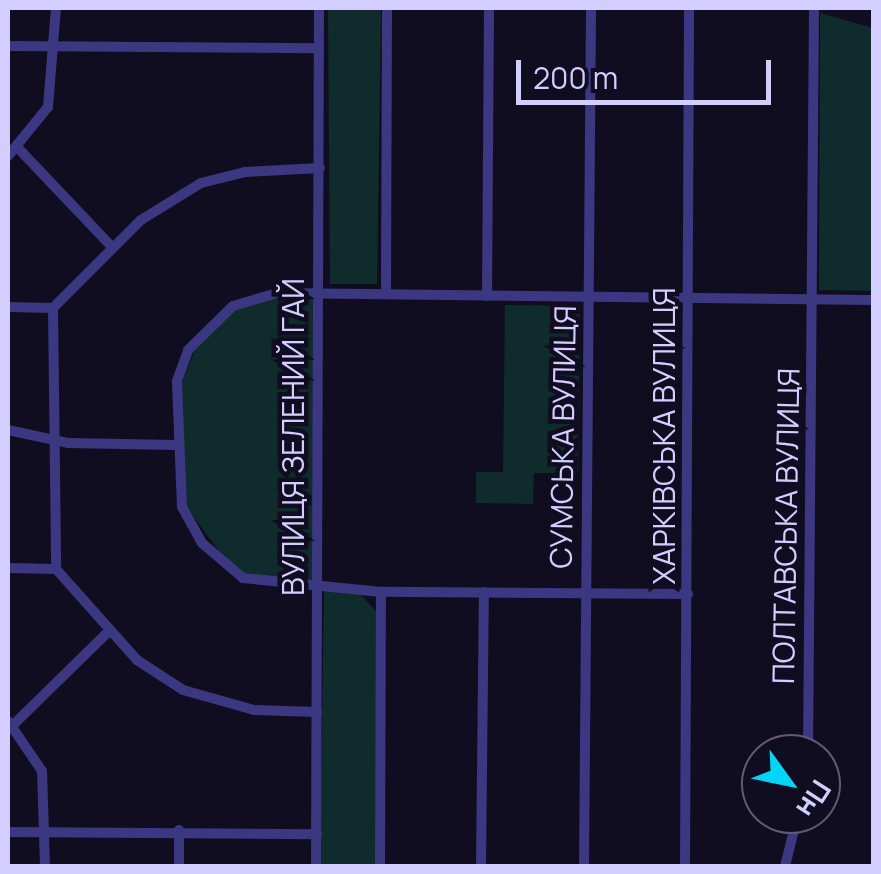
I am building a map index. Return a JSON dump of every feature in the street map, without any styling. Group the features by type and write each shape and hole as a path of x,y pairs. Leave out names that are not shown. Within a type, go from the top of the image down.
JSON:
{"street":[{"path":"8,156 48,107 56,8"},
{"name":"ВУЛИЦЯ ЗЕЛЕНИЙ ГАЙ","path":"316,866 319,8"},
{"path":"386,294 388,8"},
{"path":"487,296 489,8"},
{"name":"СУМСЬКА ВУЛИЦЯ","path":"584,866 591,8"},
{"name":"ХАРКІВСЬКА ВУЛИЦЯ","path":"686,866 689,8"},
{"name":"ПОЛТАВСЬКА ВУЛИЦЯ","path":"808,734 816,299 814,8"},
{"path":"8,46 319,48"},
{"path":"18,148 111,246"},
{"path":"318,712 254,710 207,700 166,682 109,632 56,569 52,438 53,308 111,246 202,183 245,172 320,168"},
{"path":"688,594 382,592 349,584 316,586 243,578 208,550 186,518 176,445 177,381 197,339 248,297 318,292 874,300"},
{"path":"8,306 53,308"},
{"path":"8,430 52,438 176,445"},
{"path":"8,568 56,569"},
{"path":"380,866 382,592"},
{"path":"480,866 484,592"},
{"path":"44,866 42,771 10,724 109,632"},
{"path":"8,832 179,830 317,834"},
{"path":"179,830 179,866"},
{"path":"785,866 793,834"}],"green space":[{"path":"328,8 381,8 377,284 330,284"},
{"path":"820,13 873,28 873,291 819,290"},
{"path":"318,293 316,587 258,583 224,558 185,505 182,383 196,347 237,308 257,299"},
{"path":"505,305 580,306 578,473 534,473 533,504 476,503 476,472 503,472"},
{"path":"324,591 358,591 377,613 376,866 320,866"}]}
